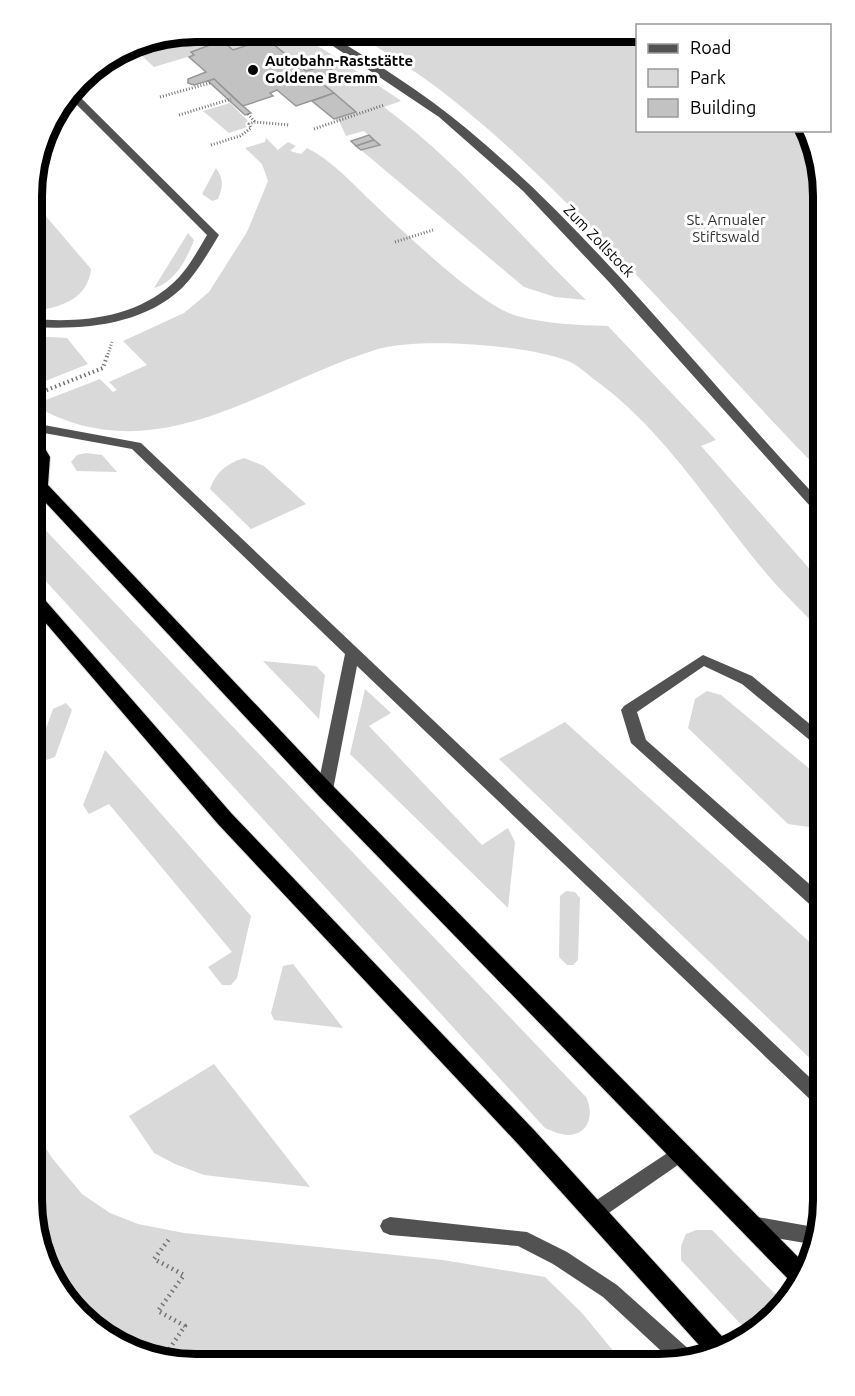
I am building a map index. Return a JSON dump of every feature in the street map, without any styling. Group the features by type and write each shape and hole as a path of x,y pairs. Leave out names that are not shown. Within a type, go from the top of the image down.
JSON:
{"highway":[{"path":"42,488 326,790 796,1270"},
{"path":"42,607 233,827 526,1137 713,1344"}],"street":[{"name":"Zum Zollstock","path":"333,42 417,96 480,145 642,309 813,501"},
{"path":"42,323 108,319 146,307 175,288 192,270 213,234 77,98"},
{"path":"42,429 136,446 813,1091"},
{"path":"326,790 353,651"},
{"path":"813,735 747,680 703,660 629,710 639,743 813,897"},
{"path":"593,1213 681,1152"},
{"path":"752,1225 809,1235"},
{"path":"390,1226 520,1238 560,1258 610,1291 678,1353"}],"path":[{"path":"160,98 210,83"},
{"path":"179,115 231,99"},
{"path":"314,129 376,108"},
{"path":"248,114 255,122"},
{"path":"212,145 240,136 251,128 249,124 255,122 289,125"},
{"path":"395,242 433,230"},
{"path":"42,392 104,368 114,337"},
{"path":"168,1351 185,1326 158,1311 184,1275 154,1259 170,1238"}],"green space":[{"path":"210,42 213,44 191,52 194,55 154,67 139,53 176,43"},
{"path":"224,42 310,42 397,98 401,101 384,107 463,175 586,300 555,297 524,287 361,150 379,145 364,131 346,136 339,121 334,119 355,111 315,78 329,74 331,68 320,67 306,71 233,50"},
{"name":"St. Arnualer Stiftswald","path":"367,42 636,42 636,132 798,132 808,156 813,196 813,463 619,257 506,145 447,95"},
{"path":"230,103 248,121 245,124 247,127 229,133 203,111"},
{"path":"266,138 278,150 288,142 296,146 290,151 301,154 307,148 325,159 443,267 501,309 517,316 540,321 608,326 716,440 701,446 813,573 813,623 771,579 689,474 645,424 579,367 550,355 474,344 397,345 335,364 208,417 166,428 123,431 78,424 42,409 42,402 100,379 113,392 117,390 109,382 147,365 123,341 184,313 209,292 247,232 268,181 262,164 245,148 265,142"},
{"path":"216,168 222,187 218,199 212,201 202,194"},
{"path":"42,212 91,269 89,279 78,295 53,307 42,309"},
{"path":"188,233 194,240 184,262 174,276 154,288"},
{"path":"42,337 67,338 88,364 42,382"},
{"path":"86,453 102,455 117,472 77,471 71,462 77,455"},
{"path":"244,458 264,466 306,504 251,529 210,489 222,469"},
{"path":"42,526 586,1097 590,1116 581,1131 565,1135 545,1128 42,577"},
{"path":"263,661 316,666 325,675 319,719"},
{"path":"365,689 391,713 369,726 482,845 508,828 515,842 508,908 350,754"},
{"path":"707,691 721,695 813,772 813,828 788,824 688,728 695,699"},
{"path":"66,703 72,710 55,757 43,761 42,739 53,709"},
{"path":"565,722 813,945 813,1061 499,759"},
{"path":"105,750 251,916 237,978 231,985 222,985 208,967 232,952 109,804 89,814 83,805"},
{"path":"566,891 575,892 580,898 578,960 573,965 567,965 559,957 560,896"},
{"path":"293,964 343,1028 274,1020 271,1013 283,966"},
{"path":"214,1064 310,1187 204,1175 154,1153 129,1116"},
{"path":"42,1142 52,1158 82,1194 110,1213 138,1224 184,1233 443,1260 545,1277 582,1313 616,1354 196,1354 156,1349 119,1333 102,1322 74,1294 63,1277 54,1259 45,1230 42,1210"},
{"path":"696,1230 712,1230 778,1297 768,1309 744,1328 681,1260 681,1246 686,1234"}],"building":[{"name":"Autobahn-Raststätte Goldene Bremm","path":"211,42 224,42 233,50 258,42 271,42 306,71 320,67 332,68 329,74 315,78 334,93 296,106 277,90 270,93 273,96 243,106 214,79 194,85 188,83 188,79 206,72 189,57 194,55 191,52 213,44"},
{"path":"214,79 251,113 245,115 208,81"},
{"path":"334,93 356,112 334,119 312,101"},
{"path":"369,135 374,140 356,146 351,141"},
{"path":"374,140 380,145 361,150 356,146"}],"place":[{"name":"Autobahn-Raststätte Goldene Bremm","path":"253,70"}]}
